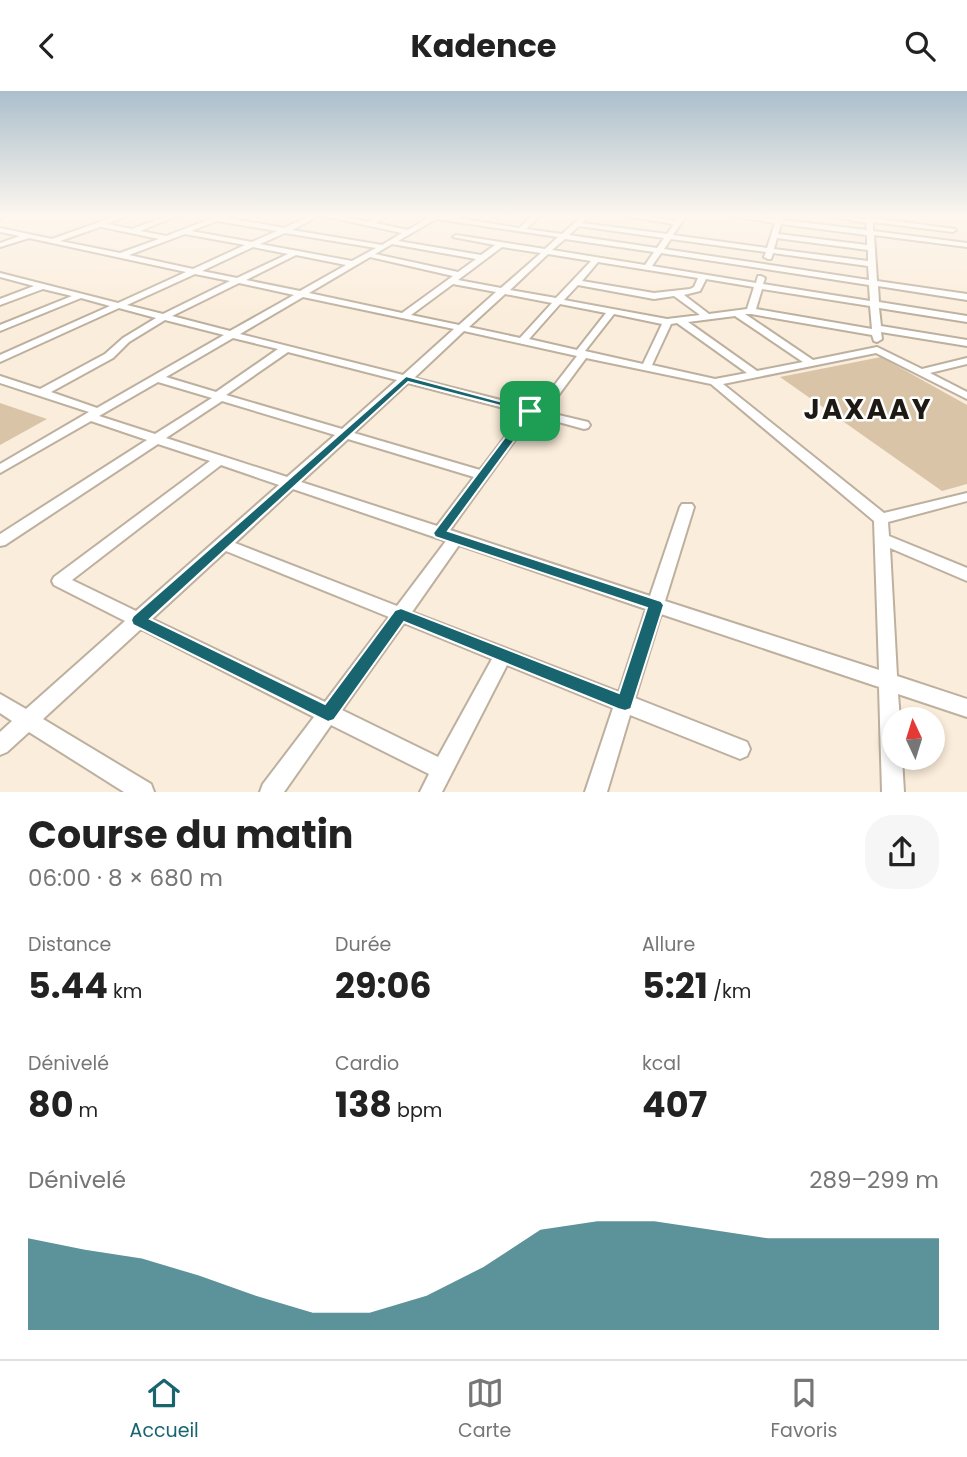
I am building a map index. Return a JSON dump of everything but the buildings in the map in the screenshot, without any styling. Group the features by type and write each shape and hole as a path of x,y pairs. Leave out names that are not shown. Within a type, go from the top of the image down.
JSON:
{"street":[{"path":"87,249 715,382 753,372 877,350 967,396"},
{"path":"121,256 140,249"},
{"path":"0,359 245,249"},
{"path":"272,249 354,264"},
{"path":"0,469 379,249"},
{"path":"425,249 483,258"},
{"path":"404,316 495,249"},
{"path":"528,249 967,319"},
{"path":"0,745 551,249"},
{"path":"643,249 967,297"},
{"path":"760,249 872,264"},
{"path":"871,249 877,350"},
{"path":"751,311 770,250"},
{"path":"647,268 659,251"},
{"path":"41,393 109,356 126,340 164,317 295,253"},
{"path":"369,255 460,275"},
{"path":"522,341 596,260"},
{"path":"0,275 584,425"},
{"path":"576,282 654,296 697,289 703,277"},
{"path":"452,281 667,323 751,311 967,343"},
{"path":"0,302 43,286"},
{"path":"676,293 708,317"},
{"path":"0,328 80,295"},
{"path":"271,792 401,615 482,475 535,412 611,312"},
{"path":"737,313 810,362"},
{"path":"680,321 753,372"},
{"path":"646,367 667,323"},
{"path":"0,541 219,397 287,348"},
{"path":"921,372 967,361"},
{"path":"158,378 482,475"},
{"path":"0,379 155,439 967,708"},
{"path":"715,382 881,519 893,792"},
{"path":"220,460 61,581 442,771"},
{"path":"881,519 967,497"},
{"path":"596,792 687,507"},
{"path":"882,539 967,575"},
{"path":"223,544 740,749"},
{"path":"431,792 503,655"},
{"path":"0,703 133,790"}],"shaded area":[{"path":"881,357 967,405 967,484 942,491 780,377"},
{"path":"0,403 47,419 0,445"}],"district":[{"name":"JAXAAY","path":"868,409"}],"route":[{"path":"406,379 530,411 440,533 656,605 625,703 401,615 328,714 138,620 406,379"}]}
